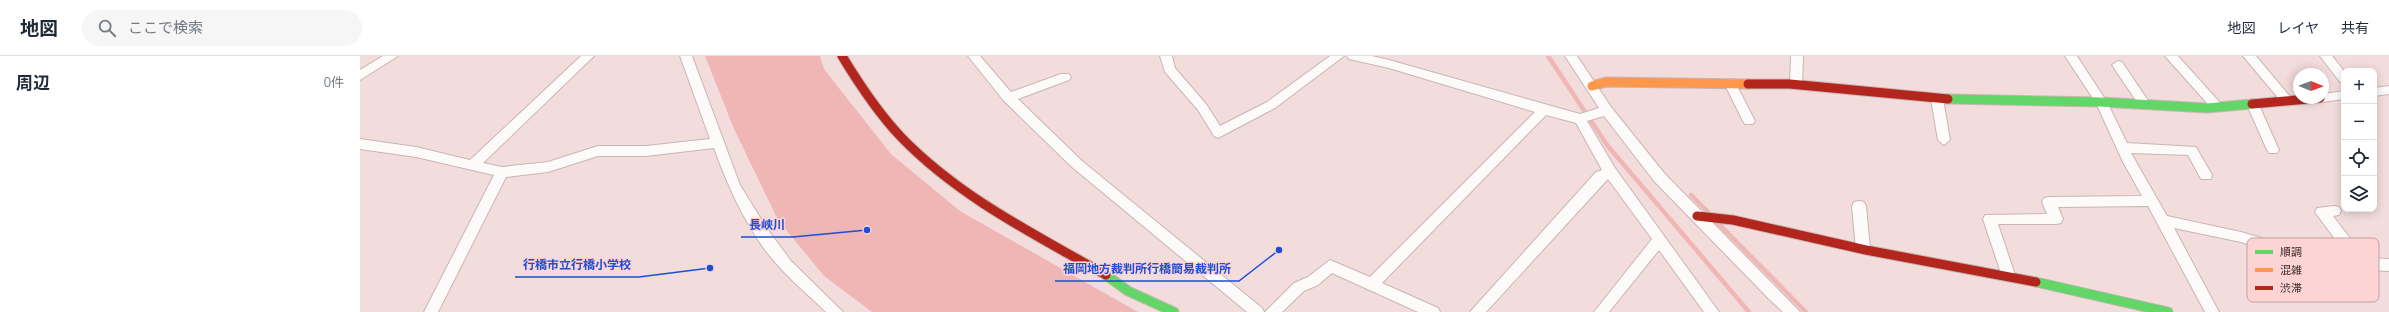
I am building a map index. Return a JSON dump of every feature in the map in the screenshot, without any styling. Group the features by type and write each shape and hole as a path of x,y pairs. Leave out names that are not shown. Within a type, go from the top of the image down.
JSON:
{"street":[{"path":"360,76 392,56"},
{"path":"472,165 588,56"},
{"path":"686,56 734,186 761,231 786,265 836,312"},
{"path":"842,56 862,88 901,137 955,184 992,209 1114,280 1128,291 1174,312"},
{"path":"974,56 1008,98 1077,164 1257,312"},
{"path":"1166,56 1169,69 1202,107 1218,133 1272,105 1338,56"},
{"path":"1353,56 1389,64 1543,111 1580,119 1604,111"},
{"path":"1571,56 1592,86 1604,111 1659,177 1775,296 1794,312"},
{"path":"1796,85 1797,56"},
{"path":"2071,56 2101,102 2122,148 2163,220 2212,312"},
{"path":"2170,56 2218,108"},
{"path":"2249,56 2288,102"},
{"path":"2326,56 2341,75"},
{"path":"2118,66 2145,104"},
{"path":"1008,98 1065,77"},
{"path":"1592,86 1606,82 1796,85 1936,99 2101,102 2218,108 2293,101"},
{"path":"1730,83 1749,121"},
{"path":"2377,92 2389,90"},
{"path":"2329,97 2341,95"},
{"path":"1936,99 1944,140"},
{"path":"2253,105 2273,150"},
{"path":"1371,285 1543,111"},
{"path":"1580,119 1610,172 1712,312"},
{"path":"360,144 416,152 502,172 548,167 598,151 646,151 719,143"},
{"path":"2122,148 2192,150 2206,175"},
{"path":"431,312 502,172"},
{"path":"1477,312 1601,176 1610,172"},
{"path":"2008,275 1990,219 2056,219 2049,202 2152,201"},
{"path":"1859,206 1863,249"},
{"path":"2323,212 2342,238"},
{"path":"1697,216 1733,220 1863,249 2008,275 2128,307 2168,312"},
{"path":"2163,220 2247,240"},
{"path":"1601,312 1659,240"},
{"path":"1272,312 1298,287 1313,281 1330,266 1433,312"}],"shaded area":[{"path":"705,56 820,56 824,69 891,154 960,211 1138,312 872,312 824,276 778,220 734,129"}],"waterway":[{"path":"1548,56 1607,145 1749,312"},
{"path":"1691,195 1708,212"},
{"path":"1717,222 1806,312"}],"traffic: fast":[{"path":"1948,99 2101,102 2207,108 2252,104"},
{"path":"1106,275 1128,291 1174,312"},
{"path":"2036,282 2168,312"}],"traffic: slow":[{"path":"1592,86 1606,82 1748,84"}],"traffic: jam":[{"path":"842,56 862,88 884,118 923,158 947,178 998,213 1106,275"},
{"path":"1748,84 1790,84 1948,99"},
{"path":"2252,104 2293,100"},
{"path":"1697,216 1733,220 1866,250 2036,282"}],"place":[{"name":"長峡川","path":"867,230"},
{"name":"福岡地方裁判所行橋簡易裁判所","path":"1279,250"},
{"name":"行橋市立行橋小学校","path":"710,268"}]}
